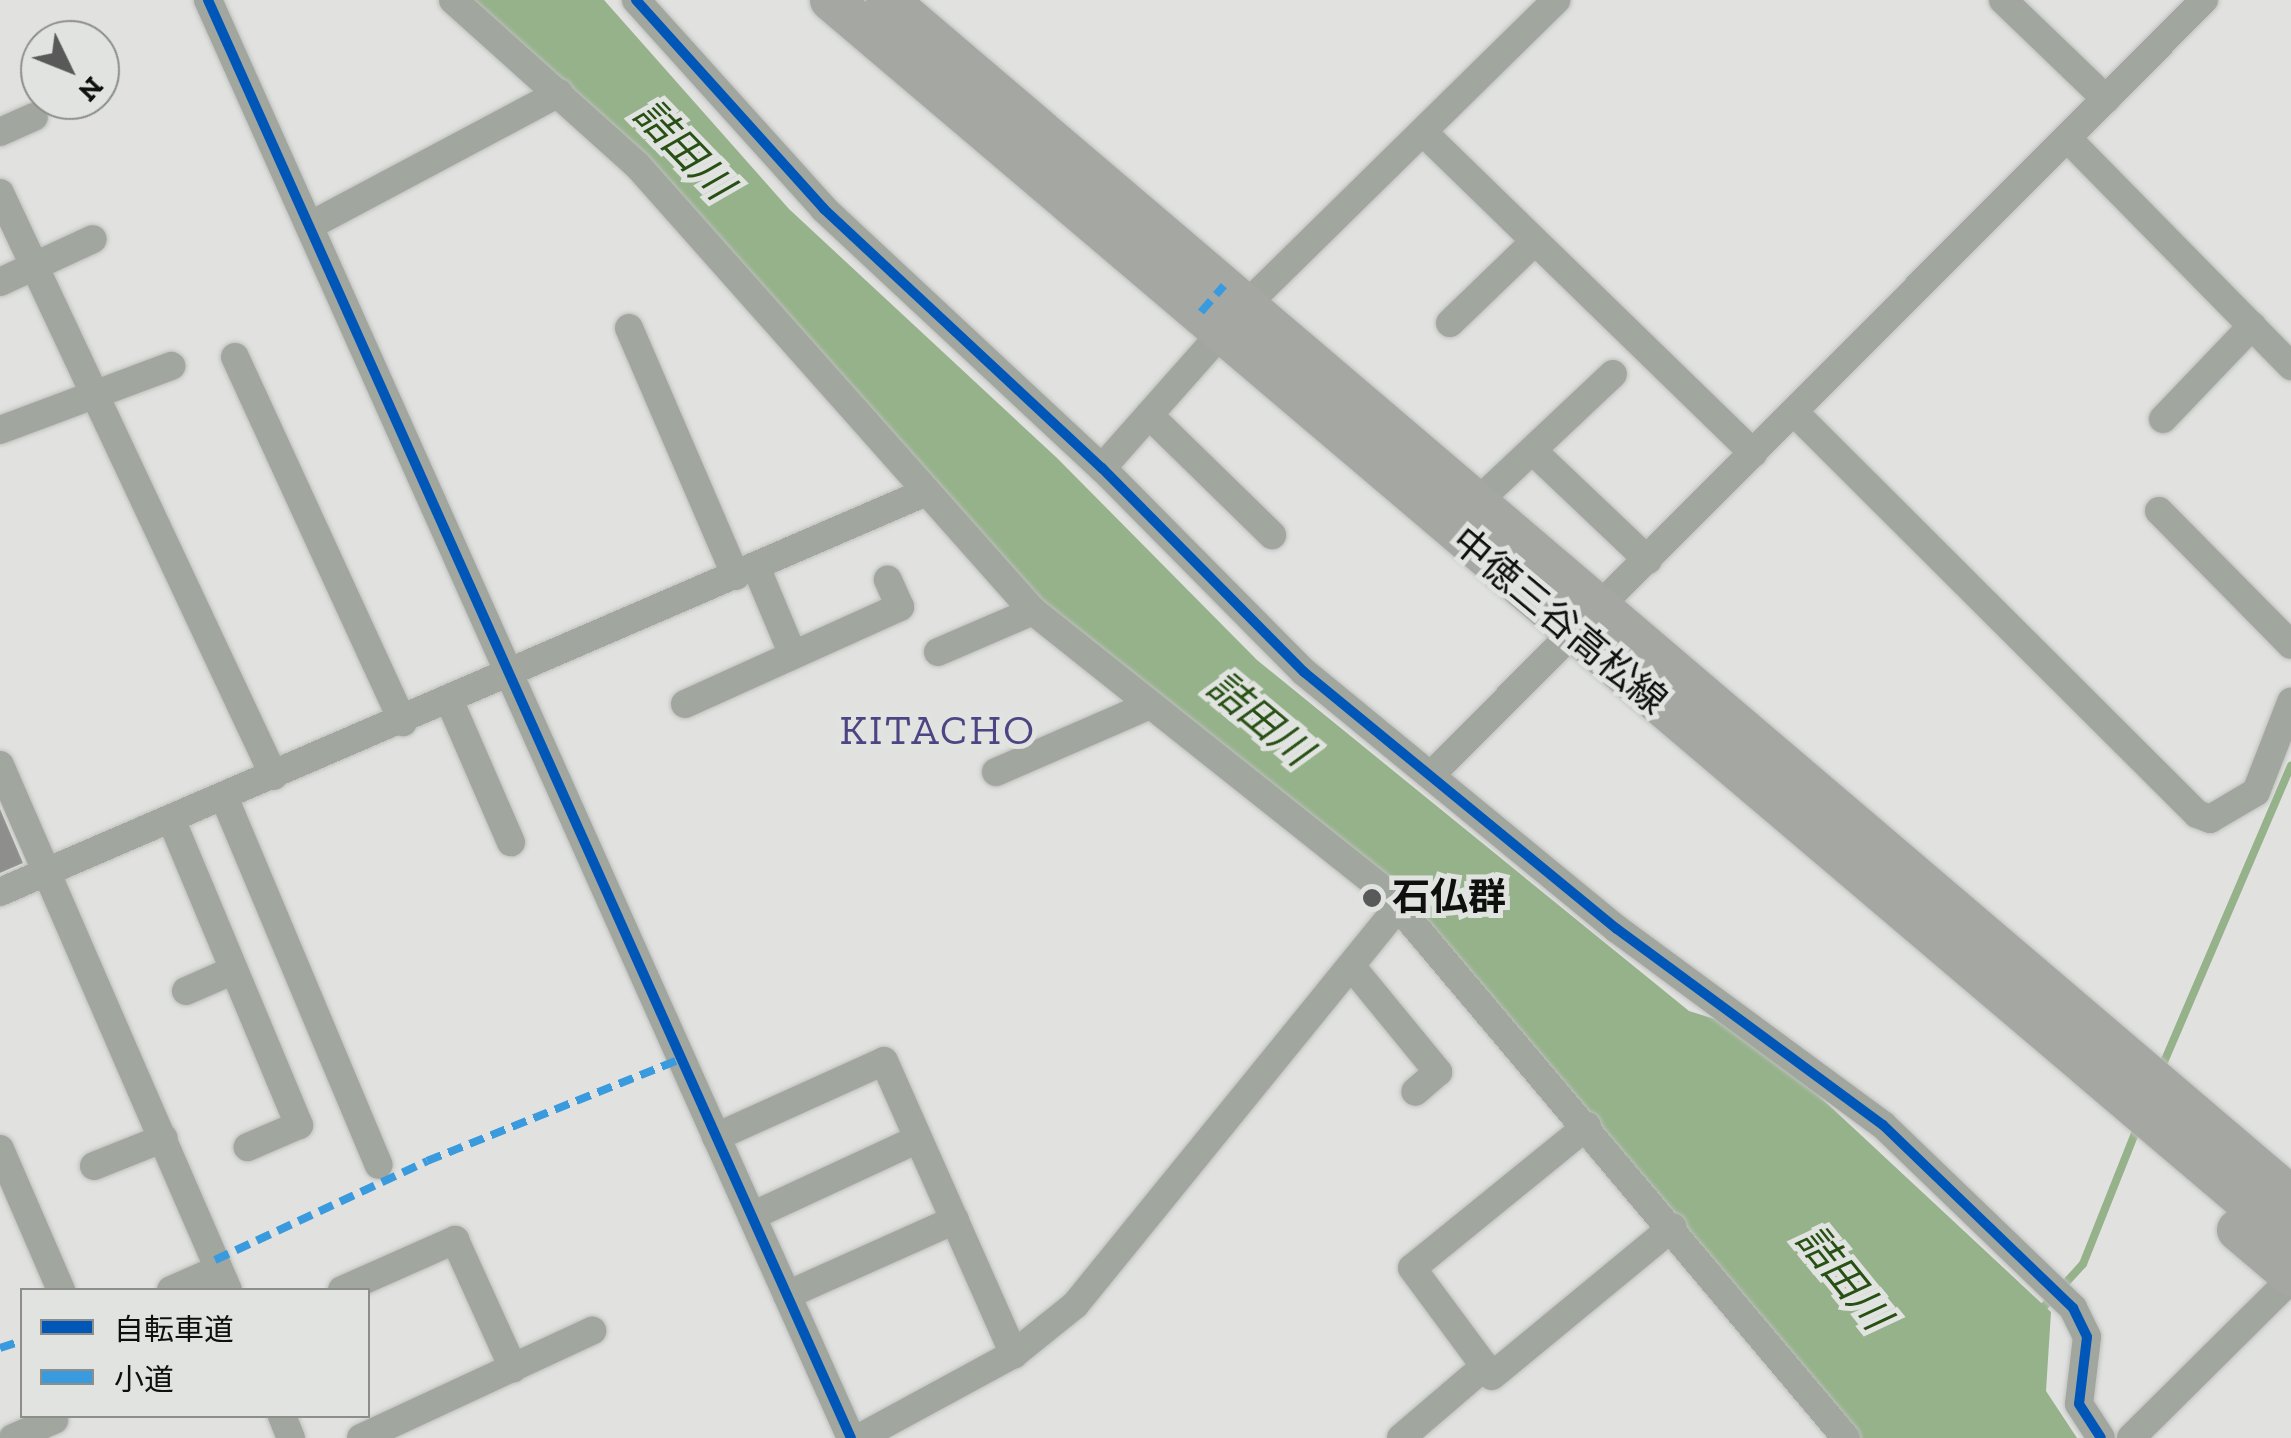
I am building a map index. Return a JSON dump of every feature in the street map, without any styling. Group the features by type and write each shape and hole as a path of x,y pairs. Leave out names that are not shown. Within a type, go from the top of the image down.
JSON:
{"main road":[{"name":"中徳三谷高松線","path":"831,0 1476,503 1585,623 1759,742 2117,1070 2291,1239"},
{"name":"中徳三谷高松線","path":"887,0 1235,318 1585,623 1756,787 2117,1070 2291,1197"},
{"path":"1759,742 1893,819 2291,1161"},
{"path":"1756,787 1795,846 1886,930 2291,1277"}],"street":[{"path":"208,0 851,1438"},
{"path":"453,0 637,164 1033,611 1399,906 1673,1227 1846,1438"},
{"path":"636,0 824,209 1102,468 1251,623 1617,929 1869,1114 2073,1308 2087,1337 2079,1404 2101,1438"},
{"path":"1102,468 1235,318 1425,134 1556,0"},
{"path":"2003,0 2106,99"},
{"path":"1432,774 2204,0"},
{"path":"310,225 559,93"},
{"path":"0,132 26,120"},
{"path":"1425,134 1532,244 1584,283 1753,453"},
{"path":"2066,138 2291,366"},
{"path":"0,192 274,776"},
{"path":"0,282 92,239"},
{"path":"1450,323 1532,244"},
{"path":"2163,419 2252,326"},
{"path":"629,328 746,572 793,655"},
{"path":"235,357 403,722"},
{"path":"0,430 171,366"},
{"path":"1476,503 1613,374"},
{"path":"1794,412 2196,814 2210,819 2256,792 2291,702"},
{"path":"1149,415 1272,536"},
{"path":"1534,452 1648,560"},
{"path":"0,892 511,676 926,492"},
{"path":"2159,511 2291,646"},
{"path":"685,704 900,608 888,580"},
{"path":"938,652 1033,611"},
{"path":"450,702 511,842"},
{"path":"996,772 1150,705"},
{"path":"0,766 224,1280 182,1288"},
{"path":"224,798 378,1165"},
{"path":"171,820 300,1125 248,1147"},
{"path":"859,1438 1014,1354 1124,1252 1399,906"},
{"path":"1352,967 1445,1066 1416,1092"},
{"path":"186,991 234,970"},
{"path":"716,1138 884,1060 1014,1354"},
{"path":"1587,1126 1412,1268 1492,1376 1673,1227"},
{"path":"94,1166 164,1138"},
{"path":"752,1216 918,1138"},
{"path":"0,1149 60,1288"},
{"path":"787,1295 955,1220"},
{"path":"347,1288 455,1240 512,1368"},
{"path":"2130,1438 2291,1277"},
{"path":"362,1438 592,1331"},
{"path":"1401,1438 1485,1366"},
{"path":"13,1438 54,1420"}],"water":[{"name":"詰田川","path":"471,0 604,0 789,209 1057,458 1257,660 1689,1011 1747,1029 2051,1312 2046,1391 2077,1438 1854,1438 1685,1225 1391,887 1040,604"}],"building":[{"path":"0,809 23,863 0,873"}],"waterway":[{"path":"2161,1069 2291,766"},
{"path":"2039,1312 2083,1264 2137,1128"}],"marked path":[{"path":"1201,312 1224,286"},
{"path":"215,1260 427,1161 681,1059"},
{"path":"0,1348 20,1342"}],"cycle path":[{"path":"208,0 851,1438"},
{"path":"636,0 824,209 1102,468 1304,672 1617,929 1883,1125 2073,1308 2087,1337 2079,1404 2101,1438"}],"place":[{"name":"石仏群","path":"1372,898"}],"district":[{"name":"KITACHO","path":"938,730"}]}
